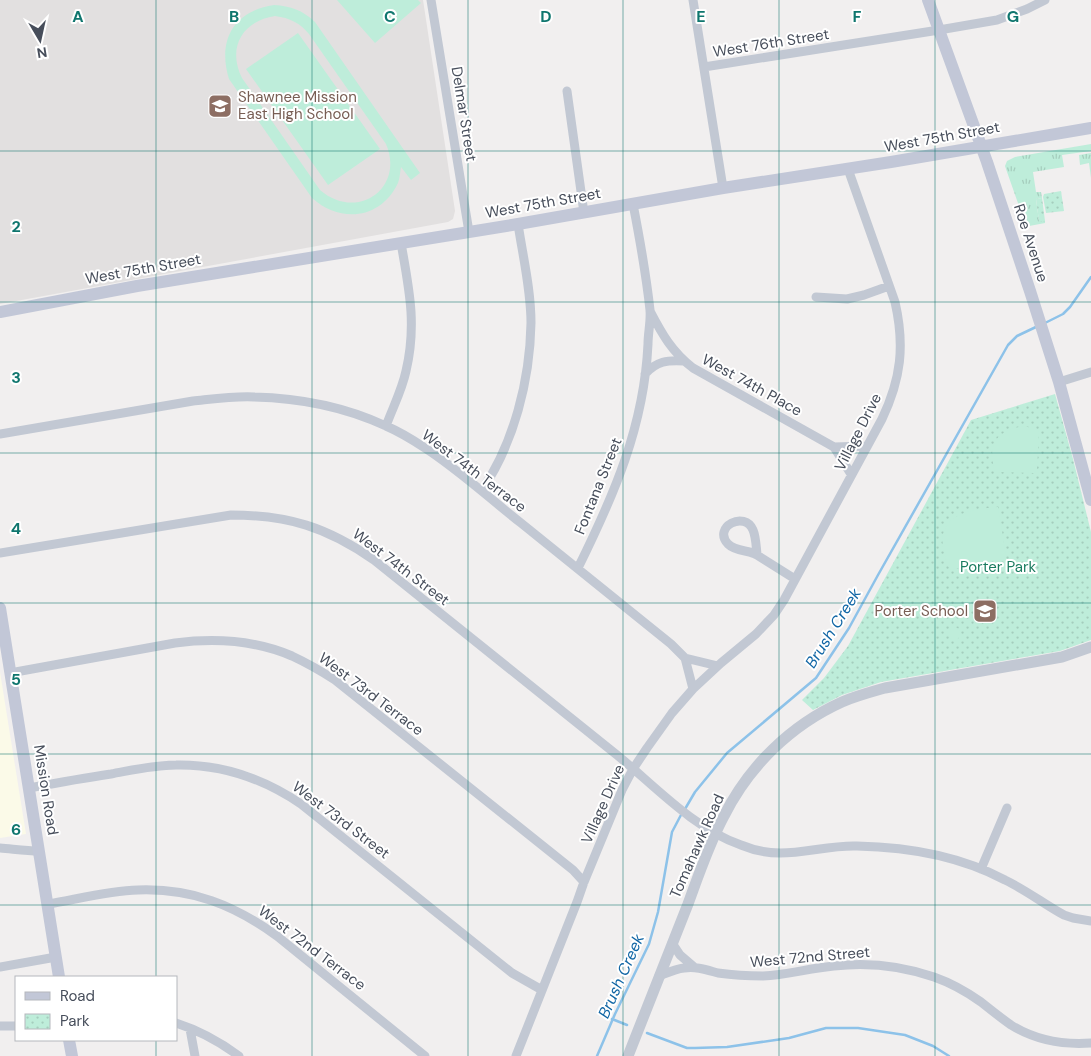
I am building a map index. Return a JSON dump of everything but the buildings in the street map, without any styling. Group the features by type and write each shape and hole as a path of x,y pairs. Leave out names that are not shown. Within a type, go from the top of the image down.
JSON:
{"main road":[{"name":"Roe Avenue","path":"928,0 982,147 1046,340 1091,500"},
{"name":"West 75th Street","path":"0,312 137,286 1091,128"},
{"name":"Mission Road","path":"0,608 4,654 10,673 59,976"},
{"path":"69,1041 72,1056"}],"street":[{"name":"Delmar Street","path":"431,0 469,232"},
{"path":"693,0 723,188"},
{"name":"West 76th Street","path":"704,67 997,20 1045,0"},
{"path":"567,91 584,213"},
{"name":"Village Drive","path":"516,1056 584,882 622,790 633,770 672,714 694,689 756,634 774,615 784,600 887,409 896,385 900,358 898,317 848,169"},
{"name":"Fontana Street","path":"578,568 620,477 638,416 645,374 650,311 633,204"},
{"path":"482,490 491,477 503,452 518,410 525,383 529,354 531,322 529,288 518,224"},
{"path":"386,426 401,390 411,346 411,300 401,243"},
{"path":"816,297 847,299 889,286"},
{"name":"West 74th Place","path":"650,311 665,339 684,361 693,368 834,447 852,474"},
{"path":"645,374 661,362 672,360 684,361"},
{"path":"1059,382 1091,372"},
{"name":"West 74th Terrace","path":"0,434 194,401 252,396 301,400 351,413 386,426 426,449 482,490 671,644 685,658"},
{"path":"834,447 867,446"},
{"name":"West 74th Street","path":"0,553 230,516 254,515 273,517 314,527 358,548 374,560 671,802 716,834"},
{"path":"757,554 795,579"},
{"name":"West 73rd Terrace","path":"10,673 195,641 238,642 266,647 290,655 313,666 335,680 573,870 584,882"},
{"name":"Tomahawk Road","path":"628,1056 723,817 736,794 763,758 789,735 815,716 841,703 885,688 1062,656 1091,647"},
{"path":"694,689 685,658 718,666"},
{"name":"West 73rd Street","path":"29,788 176,765 207,767 236,772 250,777 286,794 301,804 512,973 542,990"},
{"path":"981,869 1006,808"},
{"path":"716,834 743,846 769,852 795,852 854,846 887,847 951,858 1004,879 1064,915 1091,921"},
{"path":"0,848 23,851 39,850"},
{"name":"West 72nd Terrace","path":"48,904 138,890 161,890 216,901 258,922 277,936 425,1056"},
{"path":"672,944 680,955 694,968"},
{"path":"0,967 56,957"},
{"name":"West 72nd Street","path":"659,976 676,970 694,968 746,976 777,975 833,966 883,965 907,969 958,988 979,1000 1012,1025 1032,1035 1054,1042 1070,1044 1091,1043"},
{"path":"178,1024 223,1045 238,1056"},
{"path":"0,1026 15,1026"},
{"path":"190,1028 195,1056"}],"shaded area":[{"name":"Shawnee Mission East High School","path":"0,0 423,0 455,211 453,219 448,222 0,304"},
{"path":"0,672 26,834 0,838"}],"green space":[{"path":"337,0 418,0 421,3 375,43"},
{"path":"274,5 286,6 306,14 315,22 420,173 411,180 401,167 398,183 391,195 371,210 360,214 335,212 312,198 229,79 225,52 227,40 239,21 260,8","holes":["275,16 298,24 309,34 386,144 390,160 389,174 383,186 374,196 362,201 349,202 334,199 320,190 242,78 236,56 240,38 246,30 263,19"]},
{"path":"298,33 380,149 328,185 246,69"},
{"path":"1091,144 1091,151 1062,155 1064,167 1033,172 1036,192 1041,192 1042,198 1036,199 1039,221 1045,221 1045,223 1024,227 1005,166 1007,161 1015,157"},
{"path":"1091,153 1091,178 1089,163 1080,165 1079,155"},
{"path":"1061,191 1064,211 1046,213 1044,194"},
{"path":"1042,198 1045,221 1039,221 1036,199"},
{"name":"Porter Park","path":"1055,394 1091,532 1091,640 1060,651 881,682 842,695 813,710 802,700 824,678 848,646 971,420"},
{"path":"1024,426 1039,430 1037,469 1034,473 995,472 992,454 996,440 1007,431"},
{"path":"998,507 1006,555 1003,559 950,570 944,554 943,540 945,530 950,522 969,511"},
{"path":"955,627 959,629 960,636 957,640 952,640 947,634 948,630"}],"waterway":[{"name":"Brush Creek","path":"1045,323 1063,314 1091,277"},
{"name":"Brush Creek","path":"685,809 695,792 727,753 816,678 849,628 1008,345 1017,336 1038,326"},
{"name":"Brush Creek","path":"597,1056 649,944 658,912 672,832 682,813"},
{"path":"612,1019 627,1025"},
{"path":"647,1033 687,1048 695,1048 727,1047 789,1038 826,1028 858,1028 905,1035 933,1046 949,1056"}],"place":[{"name":"Shawnee Mission East High School","path":"220,106"},
{"name":"Porter School","path":"985,611"}]}
